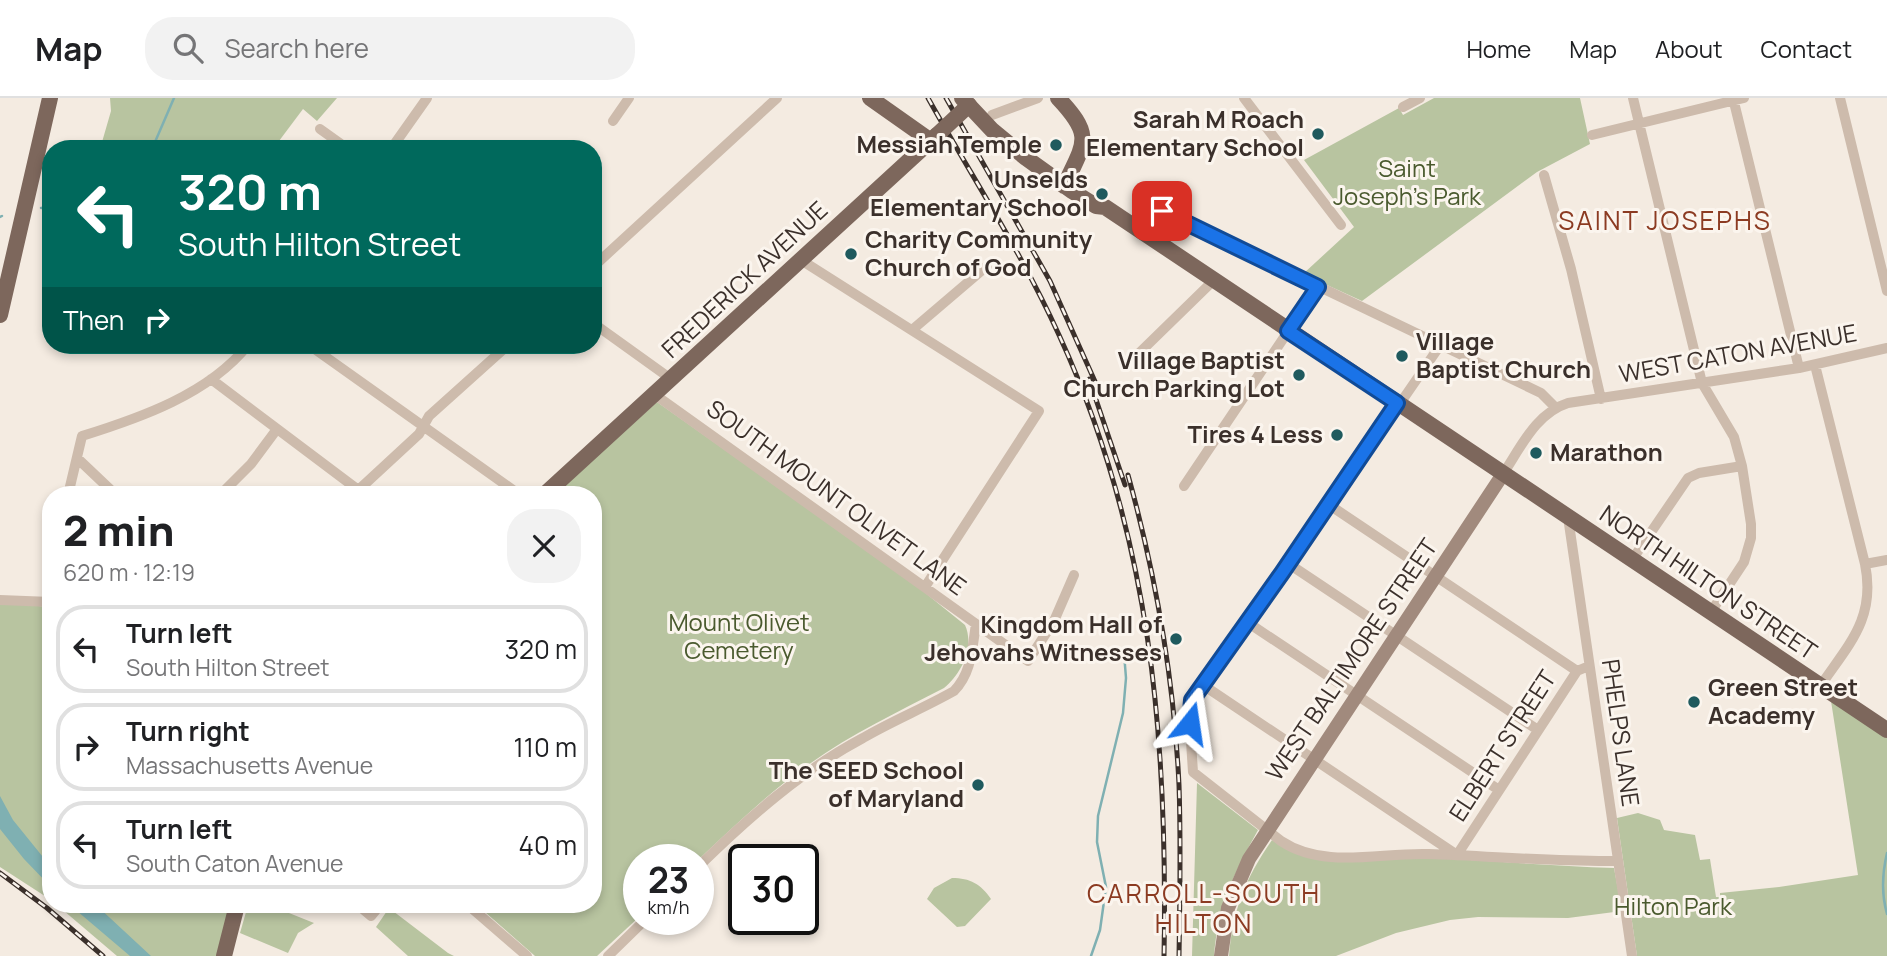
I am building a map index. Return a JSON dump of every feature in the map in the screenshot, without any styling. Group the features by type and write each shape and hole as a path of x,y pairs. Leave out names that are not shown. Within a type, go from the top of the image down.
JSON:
{"main road":[{"path":"0,316 50,98"},
{"path":"870,98 934,138"},
{"path":"1058,98 1073,114 1083,132 1080,153 1067,182"},
{"path":"971,100 992,115 1067,182"},
{"path":"971,100 1008,144 1067,182"},
{"name":"FREDERICK AVENUE","path":"554,486 934,138 971,100"},
{"name":"NORTH HILTON STREET","path":"1067,182 1100,200 1105,207 1131,226 1887,730"},
{"name":"WEST BALTIMORE STREET","path":"1221,956 1224,925 1234,890 1249,859 1503,474"},
{"path":"224,956 235,913"}],"street":[{"path":"397,140 427,98"},
{"path":"613,121 629,98"},
{"path":"602,259 777,98"},
{"path":"992,115 1038,98"},
{"path":"1244,98 1341,225"},
{"path":"1403,107 1420,98"},
{"path":"1633,98 1702,383 1729,426 1742,466 1751,524 1751,538 1744,562 1711,612"},
{"path":"1840,98 1887,291"},
{"path":"1592,135 1737,99 1799,368"},
{"path":"320,129 335,140"},
{"path":"1544,175 1571,269 1601,399"},
{"path":"1131,226 1142,211 1150,206 1541,393 1555,407"},
{"path":"801,260 1040,411 925,587"},
{"path":"912,330 987,266"},
{"path":"1132,360 1213,281"},
{"path":"1184,486 1318,287"},
{"path":"602,329 671,379"},
{"path":"1441,344 1190,706 1193,772 1290,847 1311,854 1354,858 1423,854 1540,862 1618,861"},
{"name":"WEST CATON AVENUE","path":"1555,407 1799,368 1887,348"},
{"path":"70,486 82,436 145,414 211,379 240,354"},
{"path":"322,354 507,486"},
{"path":"367,486 419,434 429,416 498,354"},
{"path":"1815,365 1865,564 1869,592 1863,617 1853,639 1821,685"},
{"path":"211,379 349,486"},
{"name":"SOUTH MOUNT OLIVET LANE","path":"654,394 1028,661 1054,621 1074,575"},
{"name":"WEST BALTIMORE STREET","path":"1503,474 1540,419 1555,407"},
{"path":"228,486 251,464 277,429"},
{"path":"77,458 107,486"},
{"path":"1632,559 1688,478 1699,473 1742,466"},
{"path":"1328,504 1577,671"},
{"name":"PHELPS LANE","path":"1568,517 1632,956"},
{"path":"1865,564 1887,560"},
{"path":"1289,564 1538,730"},
{"path":"0,600 42,602"},
{"path":"1247,622 1499,790"},
{"path":"714,852 760,810 812,769 863,738 954,691 969,669 976,624"},
{"name":"ELBERT STREET","path":"1457,855 1577,671 1589,666"},
{"path":"1203,685 1457,855"},
{"path":"477,913 527,956"},
{"path":"608,956 630,935"}],"green space":[{"path":"110,98 337,98 317,121 303,109 280,140 103,140 111,111"},
{"name":"Saint Joseph's Park","path":"1434,98 1580,98 1590,144 1537,172 1362,301 1303,274 1354,227 1304,160 1399,108 1403,115"},
{"name":"Mount Olivet Cemetery","path":"657,402 908,579 965,625 968,633 967,651 961,668 944,688 824,754 765,799 714,845 623,844 623,932 597,956 535,956 486,913 602,913 602,486 564,486"},
{"path":"0,603 42,606 42,894 0,867"},
{"name":"Hilton Park","path":"1831,701 1887,738 1887,956 1637,956 1617,818 1638,813 1660,820 1664,830 1695,835 1700,860 1710,859 1716,897 1720,897 1720,893 1858,875"},
{"path":"1197,783 1258,830 1228,890 1219,921 1214,956 1192,956"},
{"path":"1272,840 1291,851 1330,861 1433,858 1614,868 1622,911 1568,918 1478,917 1450,920 1396,933 1336,956 1229,956 1242,895 1254,868"},
{"path":"952,878 974,883 991,899 965,926 957,927 927,899 934,888"},
{"path":"66,913 229,913 217,956 117,956"},
{"path":"246,913 289,913 314,923 298,933 288,953 240,933"},
{"path":"386,913 396,913 454,956 408,956 376,927"}],"water":[{"path":"0,796 13,820 42,856 42,878 24,859 0,829"},
{"path":"79,913 105,913 151,956 130,956"}],"waterway":[{"path":"156,140 174,98"},
{"path":"1091,956 1100,930 1106,887 1097,842 1098,816 1123,713 1126,678 1124,653"},
{"path":"1887,853 1883,884 1887,914"}],"railway":[{"path":"928,98 1045,305 1090,410 1115,486 1134,562 1157,716 1162,795 1164,956"},
{"path":"946,98 1050,281 1097,386"},
{"path":"1089,379 1125,485"},
{"path":"1128,475 1155,590 1173,706 1180,806 1179,956"},
{"path":"0,873 42,904"},
{"path":"53,913 103,956"}],"place":[{"name":"Sarah M Roach Elementary School","path":"1318,134"},
{"name":"Messiah Temple","path":"1056,145"},
{"name":"Unselds Elementary School","path":"1102,194"},
{"name":"Charity Community Church of God","path":"851,254"},
{"name":"Village Baptist Church","path":"1402,356"},
{"name":"Village Baptist Church Parking Lot","path":"1299,375"},
{"name":"Tires 4 Less","path":"1337,435"},
{"name":"Marathon","path":"1536,453"},
{"name":"Kingdom Hall of Jehovahs Witnesses","path":"1176,639"},
{"name":"Green Street Academy","path":"1694,702"},
{"name":"The SEED School of Maryland","path":"978,785"}],"district":[{"name":"SAINT JOSEPHS","path":"1665,221"},
{"name":"CARROLL-SOUTH HILTON","path":"1204,909"}],"route":[{"path":"1162,211 1318,287 1288,331 1397,403 1192,700 1189,710 1190,723"}]}
